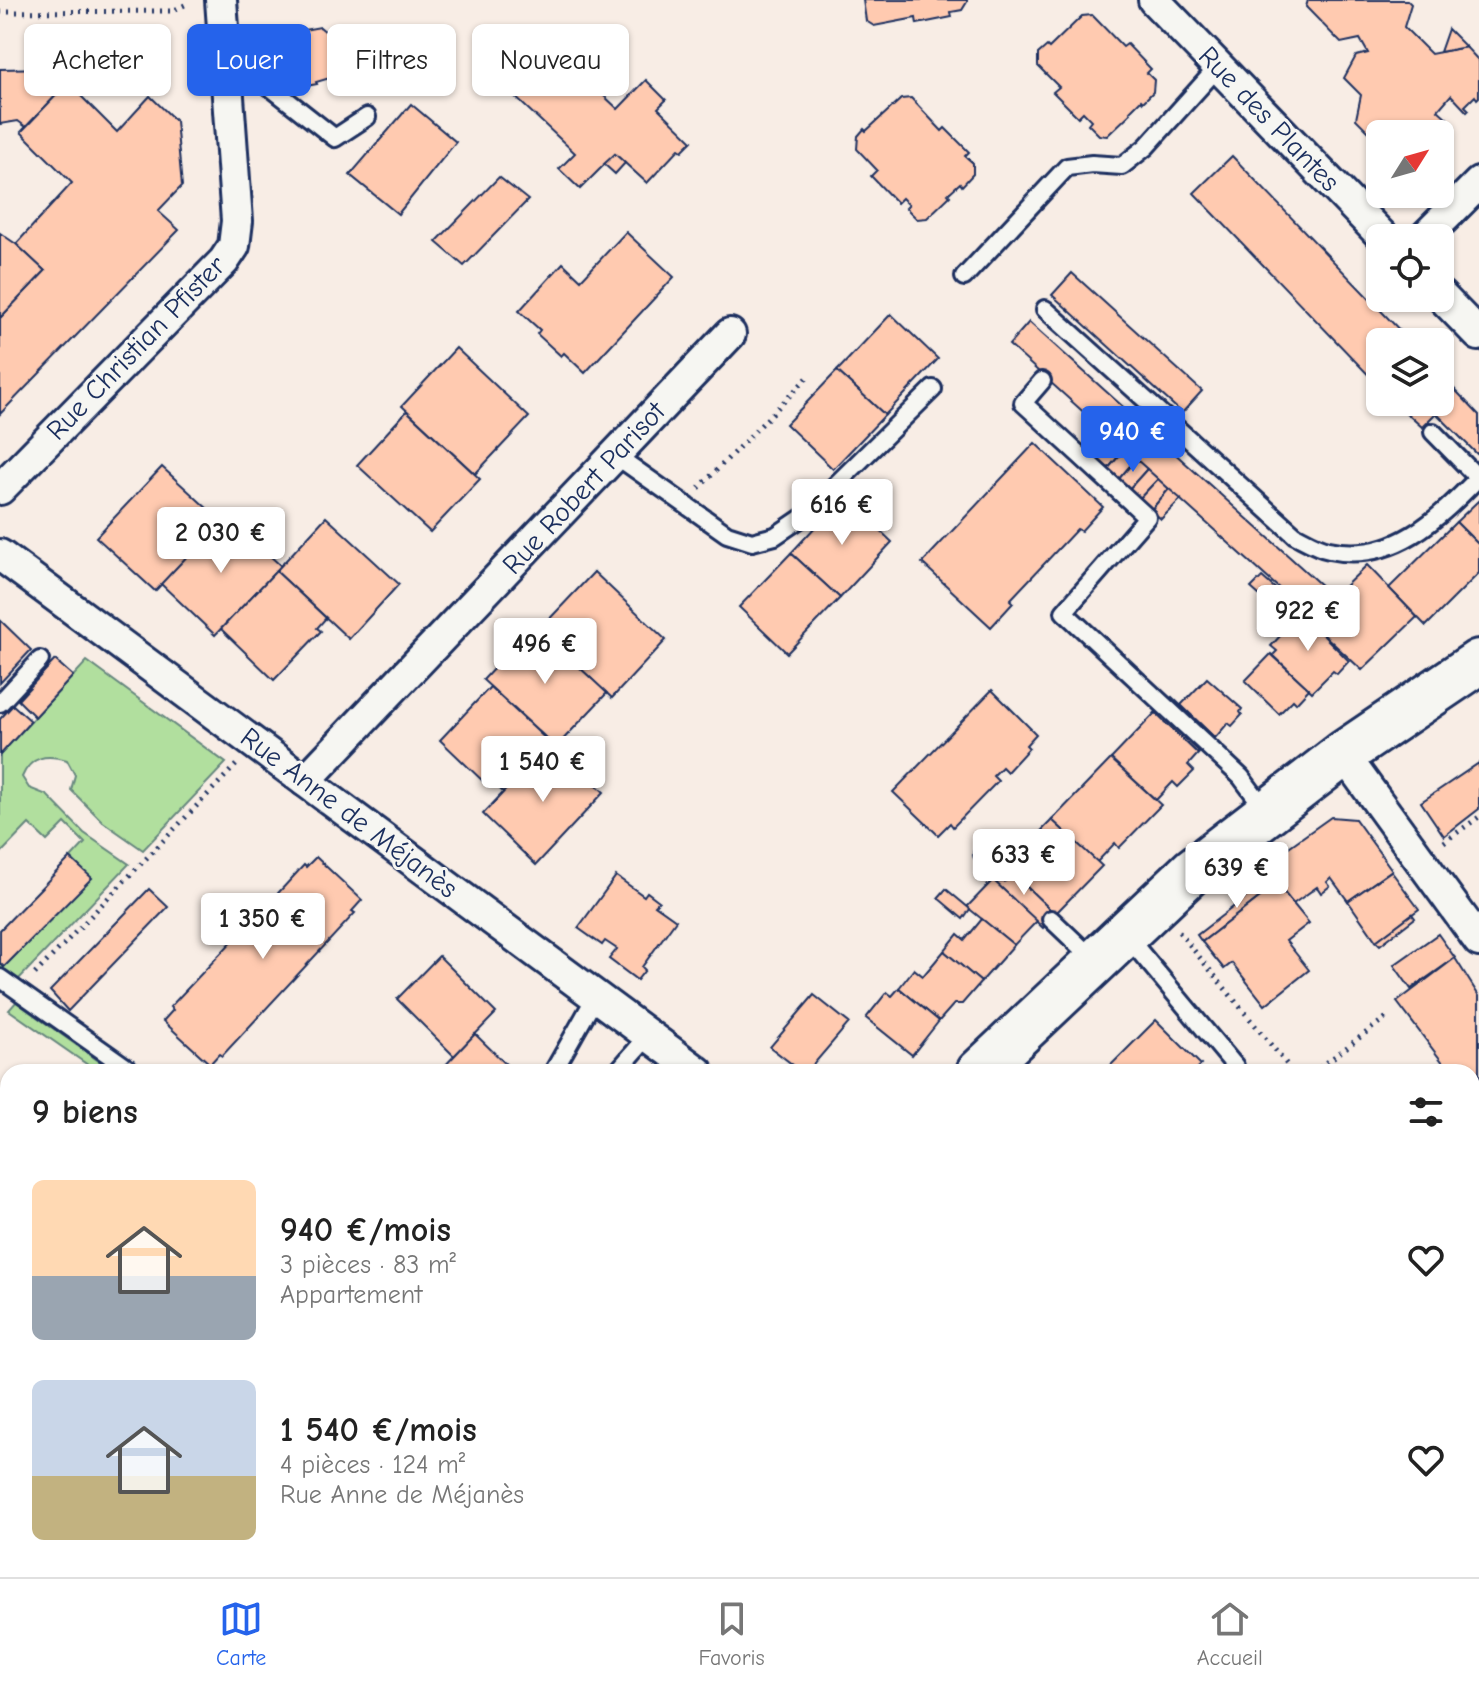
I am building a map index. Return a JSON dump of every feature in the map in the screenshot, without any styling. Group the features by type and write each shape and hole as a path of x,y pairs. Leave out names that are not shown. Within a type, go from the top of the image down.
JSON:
{"main road":[{"path":"987,1064 1193,870 1343,754 1479,662"}],"street":[{"name":"Rue Christian Pfister","path":"221,0 223,24"},
{"name":"Rue des Plantes","path":"1154,0 1370,224"},
{"name":"Rue Christian Pfister","path":"0,489 224,261 234,246 237,221 229,96"},
{"path":"1438,224 1479,183"},
{"path":"1454,309 1479,335"},
{"name":"Rue Robert Parisot","path":"305,781 730,334"},
{"name":"Rue Anne de Méjanès","path":"0,555 687,1064"},
{"path":"1343,754 1479,941"}],"lane":[{"path":"964,277 1067,167 1092,164 1122,166 1146,147 1218,67"},
{"path":"282,96 335,138 367,117"},
{"path":"1045,309 1295,535 1327,550 1366,553 1400,543 1428,525 1479,477 1433,432"},
{"path":"1042,381 1023,403 1147,517 1064,612 1241,777 1267,812"},
{"path":"615,455 727,534 752,542 775,536 803,517 933,389"},
{"path":"0,703 40,660"},
{"path":"983,854 1001,872"},
{"path":"1051,919 1110,947 1233,1064"},
{"path":"0,978 121,1064"},
{"path":"558,1064 596,996"},
{"path":"624,1064 649,1035"}],"path":[{"path":"0,12 172,11"},
{"path":"684,503 810,375"},
{"path":"17,992 256,744"},
{"path":"1420,859 1479,817"},
{"path":"1156,903 1287,1064"},
{"path":"1325,1064 1388,1016"}],"green space":[{"path":"87,661 226,763 143,850 103,822 71,790 75,775 67,760 46,757 30,765 22,777 29,788 47,795 84,833 129,864 18,980 0,968 0,963 4,967 91,878 71,858 85,843 65,823 47,841 29,824 0,854 0,755"},
{"path":"16,1002 103,1064 87,1064 9,1010"}],"building":[{"path":"863,0 967,2 962,10 951,12 952,17 917,24 916,18 874,26 866,21"},
{"path":"1308,0 1407,0 1411,4 1404,27 1431,54 1466,47 1479,61 1479,97 1477,99 1475,96 1465,106 1469,110 1467,112 1451,95 1438,110 1446,120 1366,120 1366,129 1356,119 1361,95 1344,78 1356,56 1368,53 1360,39 1341,43 1306,7"},
{"path":"1092,15 1123,47 1127,44 1151,69 1147,73 1154,80 1153,92 1143,102 1141,100 1107,136 1099,135 1088,124 1091,120 1083,112 1078,117 1053,92 1059,87 1038,66 1038,54 1047,46 1049,48 1082,16"},
{"path":"320,27 327,33 327,79 311,85 311,29"},
{"path":"1448,29 1466,47 1440,52"},
{"path":"0,69 24,69 24,96 56,96 26,127 18,121 0,124"},
{"path":"646,80 666,100 658,108 692,141 682,151 679,149 647,183 615,154 580,189 559,169 575,153 514,96 604,96 618,109"},
{"path":"56,96 81,96 117,132 150,96 176,121 182,186 158,211 179,230 0,414 0,318 45,271 16,244 72,183 21,132"},
{"path":"911,98 942,131 945,128 969,152 965,156 973,163 973,174 962,186 960,183 927,218 917,219 906,208 909,205 902,198 897,203 871,176 877,170 857,149 858,136 864,129 866,131 901,99"},
{"path":"411,104 456,142 398,214 350,175"},
{"path":"615,154 625,163 615,174 604,164"},
{"path":"1232,156 1366,295 1366,312 1382,312 1398,328 1366,328 1366,372 1194,193"},
{"path":"499,177 528,200 464,266 436,242"},
{"path":"626,232 674,277 585,373 537,334 540,330 519,311 563,263 581,280"},
{"path":"0,233 45,271 0,318"},
{"path":"1072,273 1202,391 1182,413 1052,295"},
{"path":"891,314 938,359 885,415 837,371"},
{"path":"1029,322 1334,597 1312,618 1009,345"},
{"path":"456,348 529,417 475,474 402,406"},
{"path":"837,371 885,415 833,469 786,424"},
{"path":"1454,389 1479,415 1477,454 1439,416 1454,416"},
{"path":"407,411 480,479 430,532 357,465"},
{"path":"1410,416 1433,416 1422,427"},
{"path":"1114,439 1125,449 1107,470 1096,460"},
{"path":"1035,443 1103,507 1081,531 1077,529 1010,600 1013,603 991,627 922,563"},
{"path":"1125,449 1136,459 1118,480 1107,470"},
{"path":"1136,459 1147,469 1129,489 1118,480"},
{"path":"162,467 221,521 155,591 96,537"},
{"path":"1147,469 1158,479 1139,499 1129,489"},
{"path":"1158,479 1169,489 1151,510 1139,499"},
{"path":"1169,489 1181,499 1161,519 1151,510"},
{"path":"844,496 892,542 840,598 791,553"},
{"path":"1479,500 1479,545 1456,522"},
{"path":"226,515 281,566 215,635 161,584"},
{"path":"326,517 399,584 349,639 276,571"},
{"path":"1456,522 1479,545 1479,573 1426,626 1389,588"},
{"path":"791,553 840,598 787,653 739,607"},
{"path":"1367,565 1417,617 1362,670 1309,621"},
{"path":"276,571 326,618 317,628 321,631 274,680 221,629"},
{"path":"594,572 666,640 612,698 539,630"},
{"path":"1262,577 1279,592 1269,604 1251,588"},
{"path":"1301,613 1349,661 1337,674 1333,671 1312,692 1273,655 1277,651 1271,646"},
{"path":"0,620 31,650 0,683"},
{"path":"534,625 607,693 556,747 483,680"},
{"path":"1271,654 1309,689 1296,703 1293,700 1279,714 1245,681"},
{"path":"55,660 73,676 35,717 18,700"},
{"path":"1207,678 1242,709 1242,715 1232,726 1228,723 1215,738 1181,705"},
{"path":"490,687 550,743 503,792 493,782 488,786 440,740"},
{"path":"992,690 1036,734 1026,745 1029,748 1007,772 1002,767 993,776 998,781 953,827 950,823 938,835 893,792"},
{"path":"1172,697 1214,737 1198,754 1155,713"},
{"path":"13,705 31,721 0,755 0,719"},
{"path":"1155,713 1198,754 1188,765 1194,771 1178,787 1173,782 1156,800 1111,759"},
{"path":"550,743 604,792 536,865 483,814"},
{"path":"1111,759 1161,805 1119,848 1115,843 1097,862 1052,820"},
{"path":"1479,763 1479,809 1444,836 1421,802"},
{"path":"1331,817 1355,819 1392,870 1348,901 1331,878 1327,882 1330,886 1321,893 1317,887 1293,904 1262,866"},
{"path":"1052,820 1102,866 1055,914 1006,867"},
{"path":"316,857 362,900 352,911 355,913 222,1056 219,1054 210,1064 163,1021 173,1010 170,1007 237,936 243,941 262,921 257,916 304,865 306,867"},
{"path":"70,858 92,878 4,967 0,963 0,930"},
{"path":"1006,867 1055,914 1043,928 993,880"},
{"path":"1391,871 1419,909 1376,941 1348,901"},
{"path":"616,876 644,896 647,892 659,901 655,905 676,920 642,967 645,970 637,980 609,959 617,949 605,941 602,945 578,928"},
{"path":"1272,877 1277,884 1202,942 1197,935"},
{"path":"993,880 1037,921 1014,945 967,907"},
{"path":"1277,884 1309,923 1286,941 1309,970 1265,1005 1232,963 1224,969 1202,942"},
{"path":"149,889 168,907 68,1011 50,991"},
{"path":"946,889 970,909 963,919 938,898"},
{"path":"1412,914 1415,918 1380,945 1376,941"},
{"path":"982,919 1014,945 981,982 944,951 958,934 965,940"},
{"path":"1438,934 1455,958 1411,989 1394,965"},
{"path":"944,951 981,982 962,1004 954,1004 939,1021 899,988 914,969 923,976"},
{"path":"439,956 496,1013 454,1056 397,999"},
{"path":"1455,958 1479,996 1479,1064 1444,1064 1397,1002"},
{"path":"899,988 939,1021 912,1055 866,1018 887,992 892,996"},
{"path":"814,995 849,1023 814,1064 792,1064 770,1047"},
{"path":"1156,1020 1200,1064 1112,1064"},
{"path":"475,1034 506,1064 447,1064"}]}
